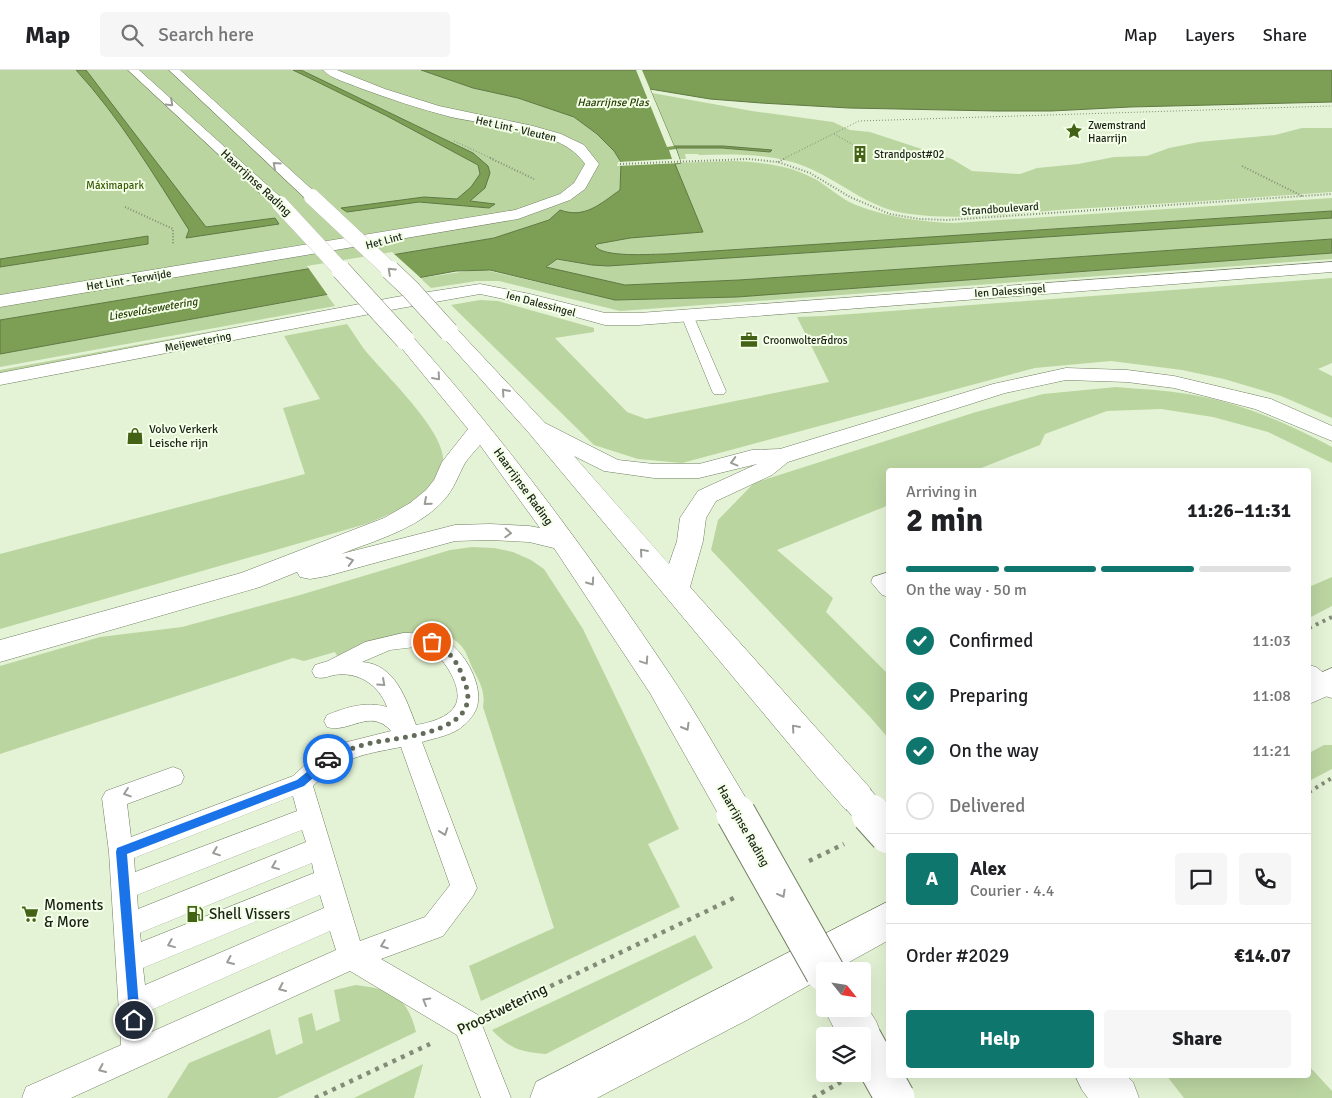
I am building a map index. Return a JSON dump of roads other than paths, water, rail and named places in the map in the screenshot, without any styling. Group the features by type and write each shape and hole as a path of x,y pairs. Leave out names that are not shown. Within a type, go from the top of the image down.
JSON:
{"main road":[{"name":"Haarrijnse Rading","path":"134,70 280,204 440,380 507,464 661,685 732,806 819,962"},
{"path":"174,70 410,288 538,428 826,765 886,831"},
{"name":"Het Lint - Vleuten","path":"328,70 364,87 409,102 538,132 568,141 585,152 592,164 580,186 565,197 545,206 518,214 413,233"},
{"name":"Het Lint","path":"258,258 312,255 373,245 413,233"},
{"name":"Het Lint - Terwijde","path":"0,301 258,258"},
{"name":"Ien Dalessingel","path":"396,303 480,289 530,299 606,319 687,315 1332,266"},
{"name":"Meijewetering","path":"0,379 396,303"},
{"path":"538,428 612,466 654,471 700,471 752,457 782,456 1000,388 1066,374 1127,376 1174,382 1263,404 1332,434"},
{"path":"0,651 250,580 393,524 419,509 434,495 445,482 454,462 479,430"},
{"path":"675,589 690,541 693,518 707,496 764,470 782,456"},
{"path":"250,580 328,567 455,534 490,532 528,534 563,542"},
{"path":"570,1094 886,921"},
{"path":"871,1056 895,1098"}],"lane":[{"path":"687,315 719,391"},
{"path":"886,579 880,582 886,587"},
{"path":"37,1098 351,957 434,927 464,888 409,736 392,691 368,670 328,669 376,646 414,639 432,642 446,650 457,662 469,695 464,712 448,725 428,732 409,736 369,743 330,758 301,783 121,852"},
{"path":"335,721 350,714 370,712 392,719 409,736"},
{"path":"136,1053 121,852 114,798 173,777"},
{"path":"301,783 351,957 468,1026 496,1098"},
{"path":"124,888 311,816"},
{"path":"127,926 320,848"},
{"path":"130,960 330,879"},
{"path":"132,1004 339,914"}],"water":[{"path":"76,70 86,70 206,227 275,218 279,224 186,238 189,230 149,168 122,127"},
{"path":"293,70 301,70 473,153 488,166 490,173 485,188 470,201 495,204 489,208 419,202 347,212 341,208 424,197 457,199 471,187 480,174 478,165 387,116"},
{"path":"421,70 1332,70 1332,102 1051,111 849,108 710,99 650,89 674,146 723,146 772,150 770,152 722,148 676,148 681,163 675,164 703,232 630,238 597,244 595,246 600,250 617,254 667,254 1332,211 1332,218 608,266 557,259 546,267 625,285 739,280 1332,239 1332,253 737,297 615,300 490,270 456,271 0,354 0,320 494,238 549,220 560,210 577,213 592,209 620,190 621,162 614,151 597,134 574,117 518,98 473,88"},
{"path":"148,236 148,244 0,267 0,259"}],"place":[{"name":"Zwemstrand Haarrijn","path":"1074,131"},
{"name":"Strandpost#02","path":"860,154"},
{"name":"Croonwolter&dros","path":"749,340"},
{"name":"Volvo Verkerk Leische rijn","path":"135,436"},
{"name":"Moments & More","path":"30,914"},
{"name":"Shell Vissers","path":"195,914"}],"water label":[{"name":"Haarrijnse Plas","path":"613,102"},
{"name":"Liesveldsewetering","path":"153,309"}],"park label":[{"name":"Máximapark","path":"115,185"}]}
